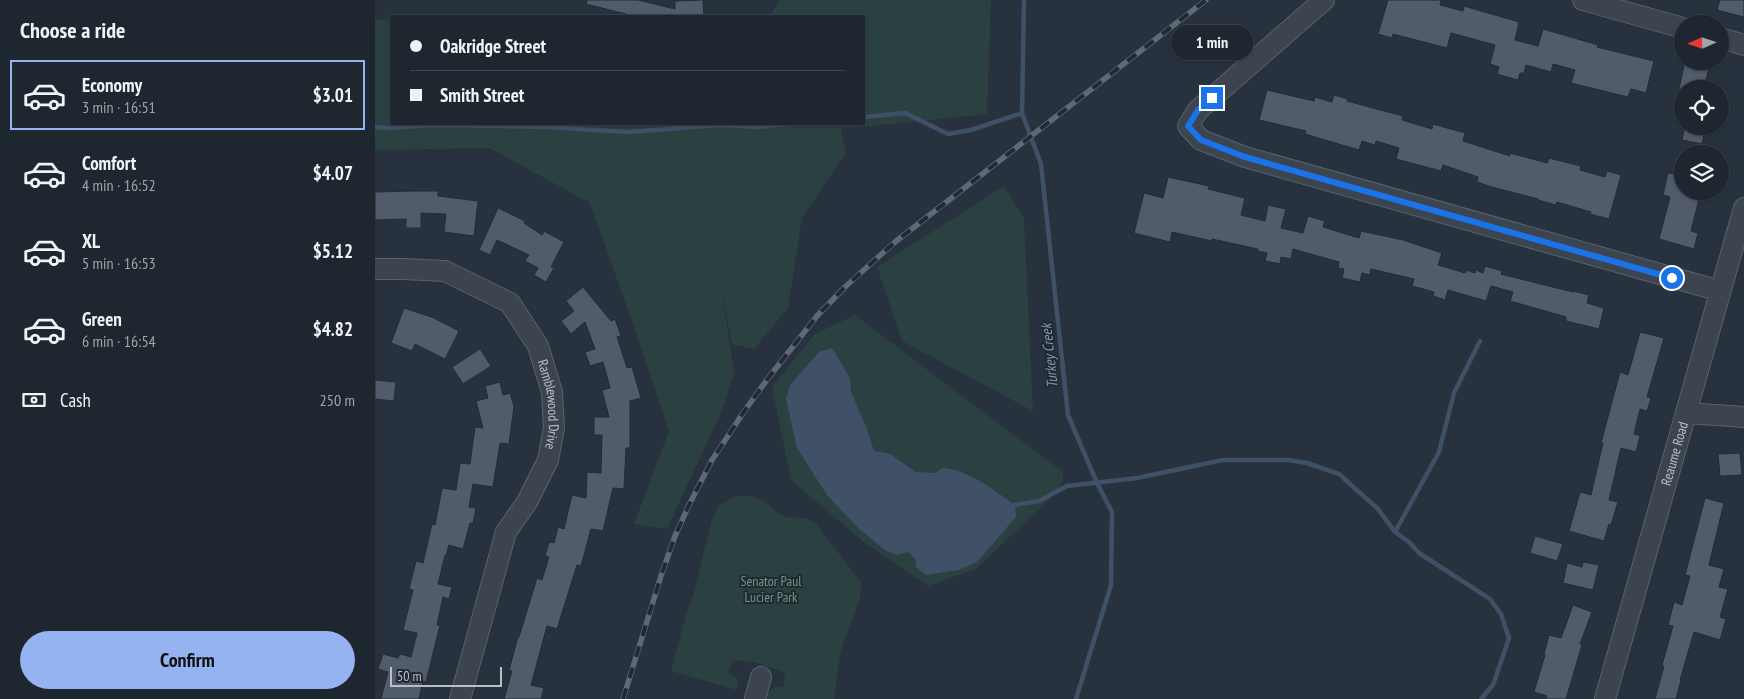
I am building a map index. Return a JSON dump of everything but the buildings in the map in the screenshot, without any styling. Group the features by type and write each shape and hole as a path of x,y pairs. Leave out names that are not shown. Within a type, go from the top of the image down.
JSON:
{"street":[{"path":"1324,0 1198,110 1188,126 1201,140 1245,157 1720,291"},
{"path":"1583,0 1674,25"},
{"path":"1729,41 1744,45"},
{"name":"Reaume Road","path":"1605,699 1744,208"},
{"name":"Ramblewood Drive","path":"375,269 445,271 511,303 538,346 552,392 554,428 548,460 527,502 506,532 460,699"},
{"path":"1687,414 1744,417"},
{"path":"755,699 761,677"}],"green space":[{"path":"779,0 991,0 987,114 841,129 846,153 802,218 788,308 754,349 732,344 721,287 734,372 724,406 667,529 634,524 669,431 590,203 490,148 375,150 375,19 390,21 390,125 865,125 865,15 771,15"},
{"path":"1004,186 1024,219 1033,411 902,341 877,267"},
{"path":"855,315 1064,473 1059,490 976,569 928,586 865,543 791,480 772,387 815,334"},
{"name":"Senator Paul Lucier Park","path":"735,496 759,498 781,515 812,521 861,582 858,604 840,655 834,699 761,699 774,687 783,687 785,673 754,662 733,660 728,672 738,679 737,690 671,671 694,592 711,522 718,507"}],"water":[{"path":"832,348 850,378 851,392 874,451 890,454 916,472 936,473 942,468 962,473 981,482 1015,505 1016,517 977,562 959,570 926,575 916,567 916,560 908,552 897,555 886,551 857,527 827,495 797,448 786,399 790,385 819,352"}],"waterway":[{"name":"Turkey Creek","path":"1024,0 1022,113 1041,164 1068,415 1097,483 1112,512 1111,585 1076,699"},
{"path":"865,117 905,113 948,134 971,130 1022,113"},
{"path":"375,127 432,125"},
{"path":"432,125 547,127 628,132 720,125"},
{"path":"720,125 756,127 778,125"},
{"path":"1395,532 1439,452 1454,393 1480,341"},
{"path":"1015,505 1039,501 1067,486 1137,478 1223,460 1288,460 1307,463 1339,474 1378,509 1395,532 1409,542 1419,553 1490,599 1501,614 1509,638 1493,685 1481,699"}],"railway":[{"path":"623,699 661,576 675,536 689,505 712,460 743,413 817,316 845,287 895,242 1206,0"}],"route":[{"path":"1212,98 1198,110 1188,126 1201,140 1245,157 1672,278"}]}
